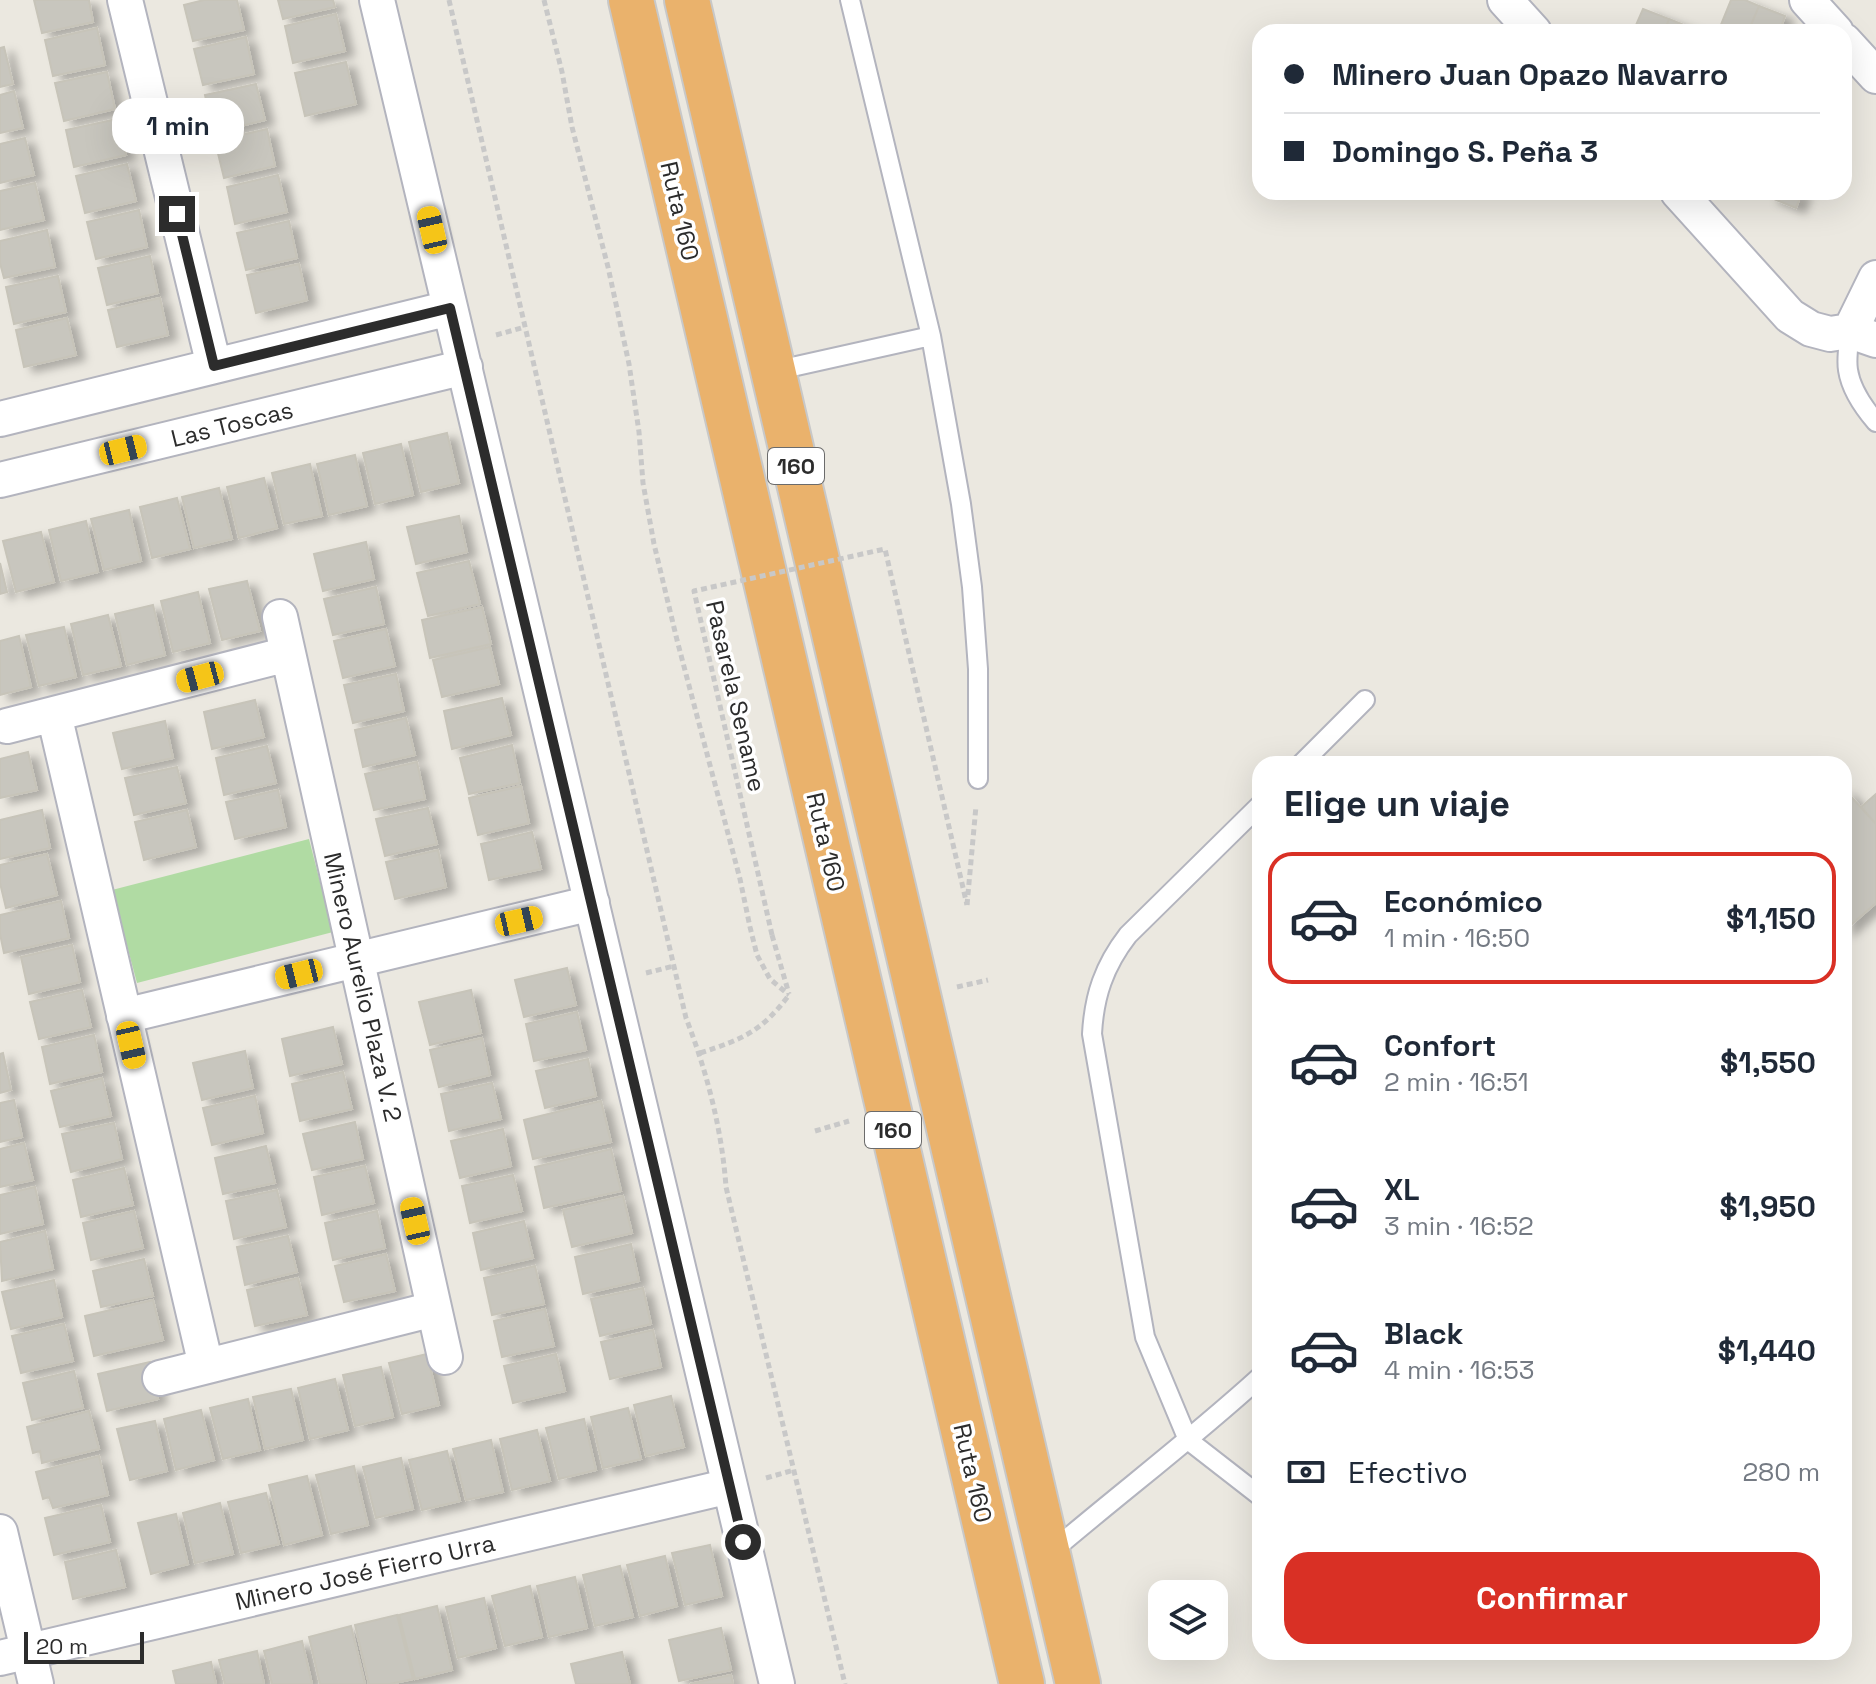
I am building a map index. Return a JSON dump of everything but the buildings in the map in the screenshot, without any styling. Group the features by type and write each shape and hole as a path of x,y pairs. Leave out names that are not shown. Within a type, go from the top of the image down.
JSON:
{"highway":[{"name":"Ruta 160","path":"631,0 1022,1684"},
{"name":"160","path":"687,0 1078,1684"}],"street":[{"path":"125,0 214,366"},
{"path":"377,0 777,1684"},
{"path":"1505,0 1527,24"},
{"path":"1807,0 1829,24"},
{"path":"1852,50 1876,76"},
{"path":"1685,200 1790,316 1811,329 1830,334 1863,335 1876,278"},
{"path":"0,419 450,308"},
{"name":"Las Toscas","path":"0,480 465,367"},
{"name":"Minero Aurelio Plaza V. 2","path":"280,617 445,1357"},
{"path":"7,726 288,654"},
{"path":"54,714 206,1366"},
{"path":"124,1016 592,903"},
{"path":"160,1378 434,1309"},
{"name":"Minero José Fierro Urra","path":"14,1654 730,1486"},
{"path":"0,1532 14,1654 36,1684"}],"lane":[{"path":"850,0 931,336 961,504 972,587 978,669 978,779"},
{"path":"1863,335 1847,369 1860,399 1876,422"},
{"path":"774,371 931,336"},
{"path":"1309,756 1365,700"},
{"path":"1252,813 1115,951 1098,990 1092,1034 1145,1337 1188,1440 1252,1490"},
{"path":"1048,1555 1252,1384"}],"path":[{"path":"449,0 686,1018 700,1053 723,1150 726,1187 845,1684"},
{"path":"544,0 629,364 643,483 673,626 757,955 770,979 789,995 775,1013 751,1033 700,1053"},
{"path":"496,335 525,327"},
{"name":"Pasarela Sename","path":"789,995 772,935 694,591 885,549 967,905 978,779"},
{"path":"646,973 674,966"},
{"path":"766,1478 794,1470"}],"green space":[{"path":"309,839 333,932 137,983 112,890"}],"route":[{"path":"177,214 214,366 450,308 743,1542"}]}
